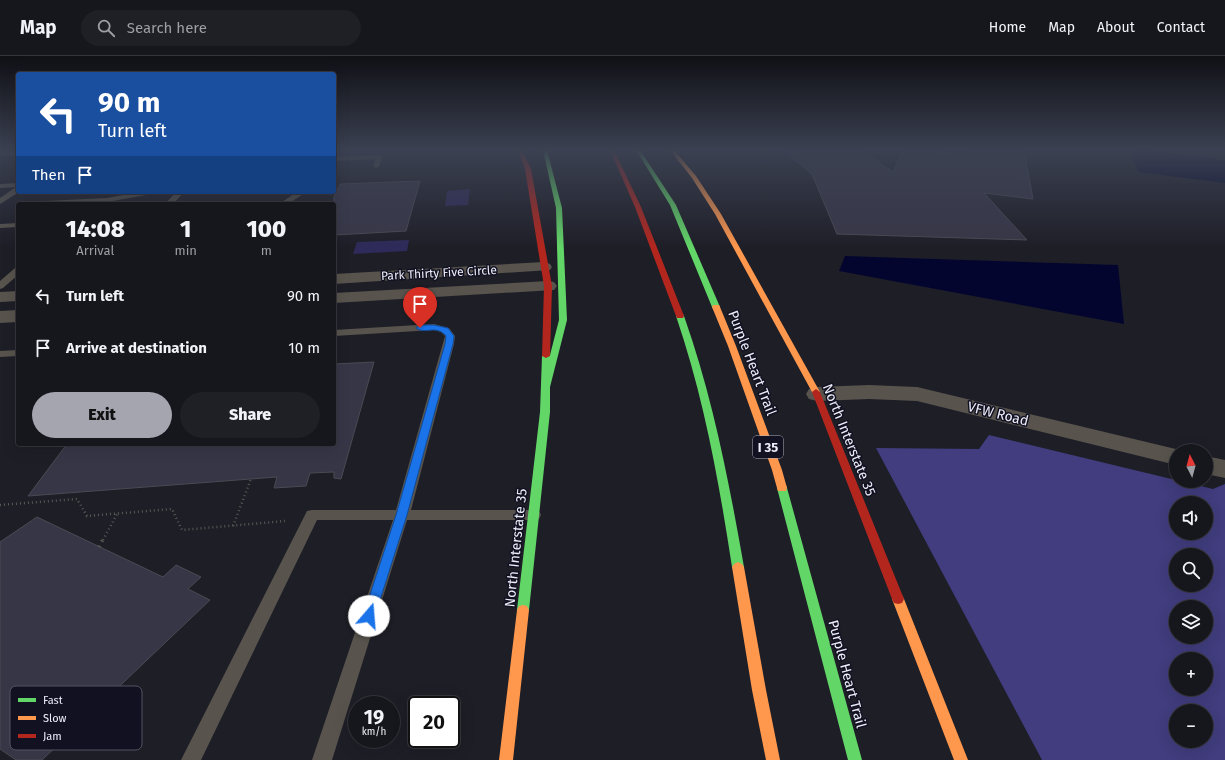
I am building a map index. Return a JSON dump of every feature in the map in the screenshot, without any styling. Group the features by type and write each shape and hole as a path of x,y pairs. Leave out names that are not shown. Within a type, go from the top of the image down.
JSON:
{"main road":[{"name":"North Interstate 35","path":"506,760 545,412 548,286 530,183"},
{"path":"545,389 563,320 559,208 553,183"},
{"path":"627,183 638,207 689,341 719,456 759,690 773,760"},
{"name":"Purple Heart Trail","path":"658,183 676,212 732,346 777,470 855,760"},
{"name":"North Interstate 35","path":"698,183 718,214 817,394 961,760"}],"street":[{"name":"Park Thirty Five Circle","path":"336,279 544,267"},
{"name":"Park Thirty Five Circle","path":"336,298 548,286"},
{"path":"0,297 16,296"},
{"path":"0,317 16,316"},
{"name":"VFW Road","path":"817,394 869,392 917,394 1169,455"},
{"path":"1213,466 1225,469"}],"lane":[{"path":"0,186 16,185"},
{"path":"0,202 16,190"},
{"path":"65,202 106,200 140,194"},
{"path":"142,202 150,194"},
{"path":"171,202 178,194"},
{"path":"286,202 299,194"},
{"path":"106,200 116,202"},
{"path":"0,205 12,204"},
{"path":"0,226 16,225"},
{"path":"0,286 16,272"},
{"path":"322,760 402,515 450,336 445,330 434,327 336,333"},
{"path":"0,354 16,353"},
{"path":"191,760 312,515 534,516"}],"path":[{"path":"233,526 251,479"},
{"path":"0,505 77,499 87,516 172,509 182,530 310,519"},
{"path":"99,547 117,514"}],"shaded area":[{"path":"470,189 468,205 445,206 447,191"},
{"path":"409,240 407,251 353,254 357,242"},
{"path":"989,435 1169,478 1169,488 1213,489 1225,484 1225,760 1042,760 876,448 979,449"}],"water":[{"path":"845,256 1118,265 1124,324 839,271"}],"building":[{"path":"419,183 406,231 336,235 336,202 334,202 334,197 340,184"},
{"path":"816,183 1030,183 1033,199 984,193 1027,240 837,234"},
{"path":"374,362 341,479 334,478 334,472 310,473 306,486 274,488 277,477 28,496 66,446 336,446 336,364"},
{"path":"37,517 163,577 176,565 201,577 188,589 210,600 120,686 10,686 10,750 52,750 42,760 16,760 0,749 0,542"}],"traffic: fast":[{"path":"545,389 563,320 559,208 553,183"},
{"path":"659,183 673,205 716,307"},
{"path":"680,316 691,347 708,409 738,567"},
{"path":"523,610 545,412 546,356"},
{"path":"782,488 855,760"}],"traffic: slow":[{"path":"698,183 718,214 816,392"},
{"path":"716,307 732,346 777,470 782,488"},
{"path":"738,567 759,690 773,760"},
{"path":"898,599 961,760"},
{"path":"506,760 523,610"}],"traffic: jam":[{"path":"530,183 548,286 546,356"},
{"path":"627,183 638,207 680,316"},
{"path":"816,392 898,599"}],"route":[{"path":"369,616 402,515 449,344 450,336 445,330 434,327 420,328"}]}
